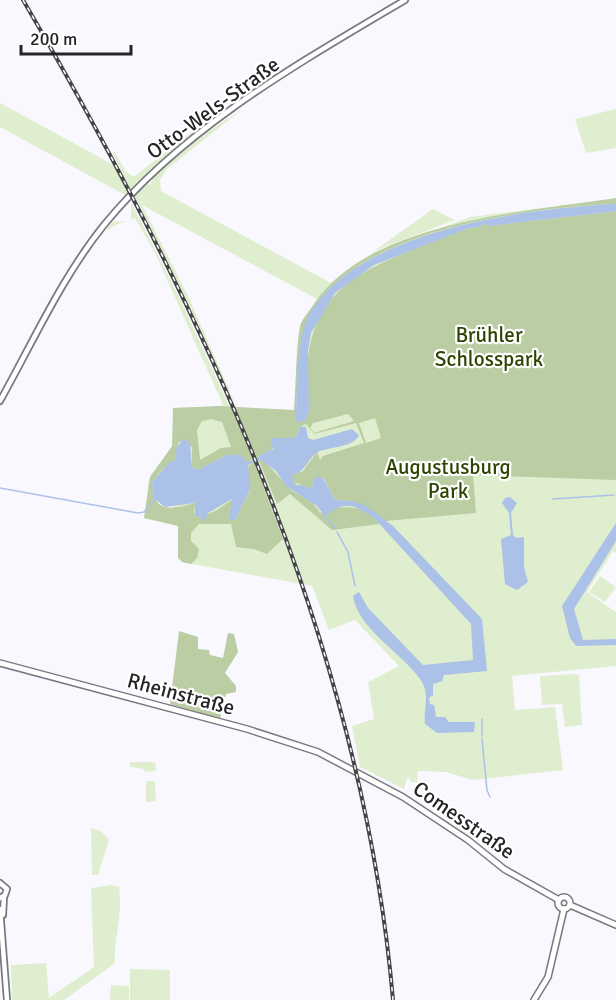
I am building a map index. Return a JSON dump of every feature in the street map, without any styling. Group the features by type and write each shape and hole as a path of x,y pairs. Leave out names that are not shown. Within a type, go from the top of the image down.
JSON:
{"main road":[{"name":"Rheinstraße","path":"0,663 288,741 318,752 350,768"},
{"name":"Comesstraße","path":"350,768 403,797 459,834 519,879 559,900 567,897 570,905"},
{"path":"559,900 559,905 564,909"},
{"path":"533,1000 548,977 564,909 570,905 616,925"}],"street":[{"name":"Otto-Wels-Straße","path":"0,401 94,238 149,176 179,149 253,97 405,0"},
{"path":"0,882 7,889 2,897 7,1000"},
{"path":"0,909 2,921"}],"green space":[{"name":"Augustusburg Park","path":"239,102 178,148 142,181 150,185 155,176 177,154 244,108 167,169 160,180 161,191 331,283 374,252 470,217 616,199 616,553 613,551 587,592 616,612 616,666 512,676 515,710 555,707 563,770 473,780 446,772 418,771 417,782 411,782 407,773 409,780 407,777 404,789 360,767 352,726 374,719 368,682 399,666 355,620 329,630 312,586 182,562 176,508 149,495 149,482 158,467 173,455 176,408 221,407 218,406 223,405 157,257 135,218 131,220 131,202 181,301 230,408 236,407 138,202 0,127 0,103 121,169 112,152 115,152 126,172 134,177 179,141","holes":["142,205 317,299 301,324 294,410 237,408 189,298"]},
{"path":"616,109 616,148 586,153 575,119"},
{"name":"Brühler Schlosspark","path":"616,198 616,204 537,211 491,218 445,229 401,244 362,264 330,288 304,328 297,382 296,419 305,421 309,411 307,367 313,332 326,306 346,285 370,269 399,255 469,228 480,227 484,223 489,226 616,211 616,480 473,475 476,513 385,521 353,501 335,500 323,477 313,483 312,488 304,488 298,483 294,484 292,475 303,471 317,452 320,460 323,456 364,443 356,423 314,434 306,424 301,426 295,438 287,440 253,460 246,462 227,455 197,470 192,467 192,447 179,441 176,460 163,469 152,482 153,492 159,504 171,508 195,503 194,513 199,518 233,499 235,520 250,491 247,467 254,462 283,539 267,554 254,549 236,547 231,524 199,524 191,533 191,541 199,549 197,558 191,564 182,562 178,558 178,526 144,518 150,477 172,446 173,408 218,406 294,410 301,323 314,304 339,276 372,254 410,238 452,225 495,216","holes":["348,414 354,421 314,433 310,428 313,423","375,418 381,438 366,443 359,423","211,419 222,422 231,447 221,448 200,460 197,430 202,421"]},
{"path":"433,209 455,220 374,251"},
{"path":"114,221 125,222 107,229"},
{"path":"261,460 292,490 314,504 320,513 344,507 360,509 374,517 380,524 332,530 290,494 277,504 259,461"},
{"path":"600,576 616,587 605,602 589,592"},
{"path":"179,631 198,637 198,649 209,650 210,655 223,658 228,633 234,634 238,652 225,673 236,686 236,692 226,694 220,719 170,704"},
{"path":"579,675 582,725 565,727 562,704 542,705 540,676"},
{"path":"130,762 155,762 156,771 145,772 144,769 130,767"},
{"path":"146,781 155,781 156,801 146,802"},
{"path":"91,828 101,831 109,840 98,875 92,875"},
{"path":"112,885 119,887 120,897 115,963 64,1000 12,1000 11,965 46,963 49,998 94,967 91,888"},
{"path":"130,969 170,970 170,1000 130,1000"},
{"path":"111,985 129,986 129,1000 110,1000"}],"water":[{"path":"616,204 616,211 489,226 484,223 480,227 469,228 374,265 335,293 311,333 308,351 309,411 305,421 298,422 296,419 299,354 307,319 330,289 362,264 401,245 445,230 491,219 536,211"},
{"path":"301,426 306,427 308,438 313,440 352,429 359,435 352,442 316,453 301,471 292,475 294,484 312,488 314,479 318,476 323,478 335,500 353,501 366,506 393,526 482,619 487,671 444,675 442,681 433,684 433,695 429,698 430,704 434,705 436,717 445,717 449,722 475,722 474,732 437,733 425,724 426,696 420,679 372,630 357,608 353,596 359,592 368,608 423,665 473,660 471,624 374,518 360,509 349,506 338,508 325,516 317,506 286,486 276,471 261,460 248,465 250,490 235,520 229,520 232,499 208,513 205,521 195,515 195,503 165,507 153,498 152,482 171,461 176,460 176,449 183,439 190,442 192,467 197,470 227,455 241,455 246,462 254,459 274,449 270,443 273,438 295,438"},
{"path":"510,497 517,503 511,513 513,535 516,538 524,537 524,567 528,582 517,590 505,584 501,539 511,535 509,513 502,503 505,498"},
{"path":"616,523 616,541 574,609 583,640 616,639 616,645 576,646 570,638 562,606"}],"waterway":[{"path":"0,488 138,513 144,512 155,499"},
{"path":"553,499 614,495"},
{"path":"324,516 336,529"},
{"path":"337,532 348,552 355,586"},
{"path":"482,719 482,736"},
{"path":"482,739 487,790 490,797"}],"railway":[{"path":"23,0 89,116 152,235 211,356 264,480 310,607 347,736 376,867 393,1000"}]}
